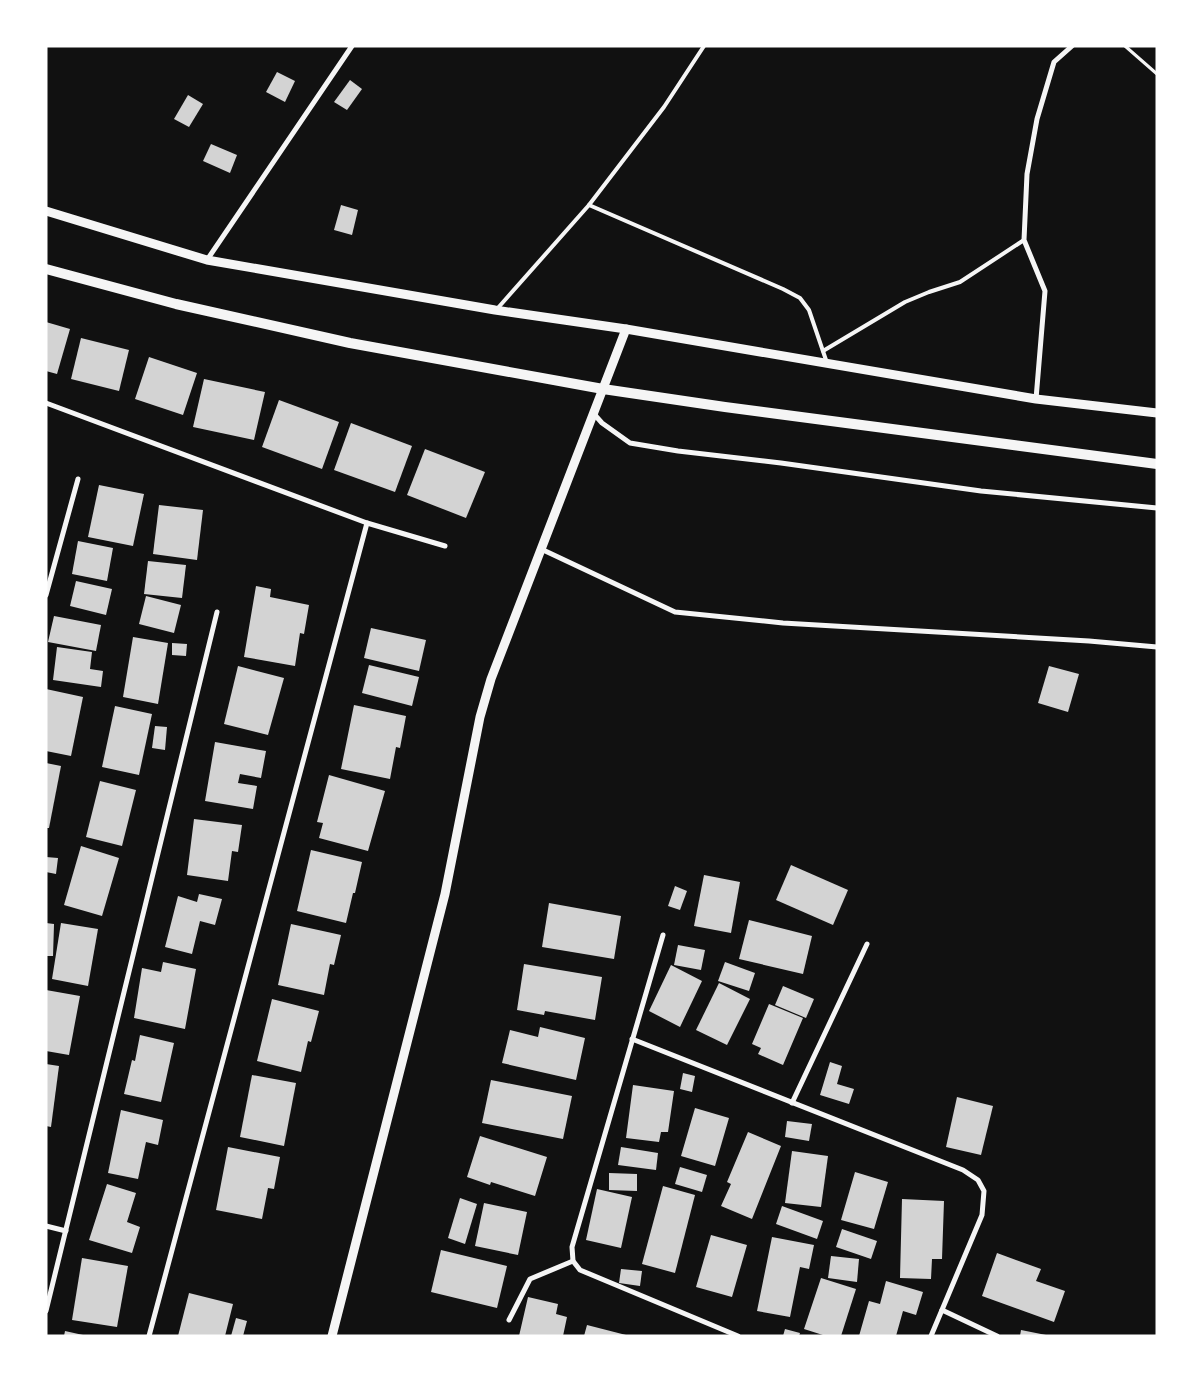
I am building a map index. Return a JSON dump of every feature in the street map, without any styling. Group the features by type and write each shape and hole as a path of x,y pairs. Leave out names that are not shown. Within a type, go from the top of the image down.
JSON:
{"main road":[{"path":"46,270 176,304 350,343 603,389 1157,464"}],"street":[{"path":"207,260 352,46"},
{"path":"1036,399 1044,291 1024,240 1027,174 1037,118 1054,62 1072,46"},
{"path":"46,211 207,260 495,310 626,329 1036,399 1157,413"},
{"path":"332,1336 445,894 480,717 491,678 626,329"},
{"path":"46,402 367,523 445,546"},
{"path":"594,414 602,424 630,443 981,491 1157,508"},
{"path":"46,595 78,479"},
{"path":"149,1336 367,523"},
{"path":"541,549 675,612 784,622 1157,647"},
{"path":"46,1311 218,612"},
{"path":"663,935 572,1247 573,1261 580,1270 738,1336"},
{"path":"792,1103 867,944"},
{"path":"632,1040 963,1170 978,1180 984,1191 982,1215 931,1336"},
{"path":"46,1226 66,1231"},
{"path":"509,1320 530,1279 573,1261"},
{"path":"942,1310 997,1336"}],"lane":[{"path":"495,310 589,205 664,107 704,46"},
{"path":"589,205 775,285 800,298 809,310 827,363"},
{"path":"823,351 905,302 960,282 1024,240"}],"path":[{"path":"1126,46 1157,74"}],"building":[{"path":"277,72 295,81 285,102 266,92"},
{"path":"350,80 362,89 347,110 334,102"},
{"path":"188,95 203,104 189,127 174,119"},
{"path":"211,144 237,155 230,173 203,161"},
{"path":"341,205 358,210 352,235 334,230"},
{"path":"46,322 70,329 57,374 46,371"},
{"path":"81,338 129,350 119,391 71,379"},
{"path":"149,357 197,373 183,415 135,399"},
{"path":"204,379 265,392 254,440 193,427"},
{"path":"279,400 339,422 322,469 262,447"},
{"path":"351,423 412,446 395,492 334,470"},
{"path":"425,449 485,472 466,518 407,495"},
{"path":"99,485 144,494 133,546 88,537"},
{"path":"159,505 203,510 197,560 153,554"},
{"path":"78,541 113,548 107,581 72,574"},
{"path":"148,561 186,565 182,598 144,594"},
{"path":"76,581 112,589 106,615 70,606"},
{"path":"256,586 271,589 270,597 309,605 304,634 300,633 295,666 244,657"},
{"path":"146,596 181,605 174,633 139,624"},
{"path":"54,616 101,625 96,651 48,642"},
{"path":"371,628 426,640 419,671 364,658"},
{"path":"133,637 168,643 158,704 123,697"},
{"path":"172,643 187,644 186,656 172,655"},
{"path":"57,647 92,652 90,669 103,671 101,687 53,680"},
{"path":"369,665 419,677 412,706 362,693"},
{"path":"238,666 284,678 268,735 224,724"},
{"path":"1049,666 1079,674 1068,712 1038,703"},
{"path":"46,689 83,697 71,756 46,751"},
{"path":"354,705 406,716 400,748 396,747 390,779 341,769"},
{"path":"115,706 152,714 139,775 102,767"},
{"path":"155,726 167,727 165,750 152,748"},
{"path":"215,742 266,751 261,778 240,774 238,783 257,786 253,809 205,801"},
{"path":"46,763 61,766 49,828 46,828"},
{"path":"329,775 385,791 368,851 319,838 323,823 317,822"},
{"path":"100,781 136,790 122,846 86,837"},
{"path":"194,819 242,825 238,852 232,851 228,881 187,875"},
{"path":"81,846 119,858 102,916 64,905"},
{"path":"311,850 362,862 346,923 297,911"},
{"path":"46,857 58,858 56,874 46,872"},
{"path":"791,865 848,890 833,925 776,900"},
{"path":"704,875 740,882 731,933 694,926"},
{"path":"675,886 687,891 680,910 668,906"},
{"path":"199,894 222,899 215,925 200,921 192,954 165,947 178,896 197,902"},
{"path":"549,903 621,916 614,959 542,947"},
{"path":"749,920 812,936 803,974 739,959"},
{"path":"46,923 54,924 53,956 46,956"},
{"path":"61,923 98,929 88,986 52,979"},
{"path":"291,924 341,935 334,965 330,964 324,995 278,985"},
{"path":"678,945 705,950 701,970 674,965"},
{"path":"163,962 196,969 185,1029 134,1018 142,968 161,972"},
{"path":"725,962 755,973 749,991 718,981"},
{"path":"524,964 602,977 595,1020 545,1011 544,1015 517,1010"},
{"path":"671,965 702,981 680,1027 649,1011"},
{"path":"719,983 750,999 727,1045 696,1030"},
{"path":"783,986 814,999 806,1018 775,1005"},
{"path":"46,990 80,996 69,1055 46,1051"},
{"path":"272,999 319,1011 311,1042 308,1041 301,1072 257,1061"},
{"path":"769,1004 803,1018 783,1065 758,1054 761,1048 752,1044"},
{"path":"540,1027 585,1038 576,1080 502,1063 510,1030 538,1037"},
{"path":"140,1035 174,1043 161,1102 124,1094 132,1060 135,1061"},
{"path":"830,1062 842,1066 837,1084 854,1089 849,1104 820,1095"},
{"path":"46,1064 59,1066 51,1127 46,1126"},
{"path":"683,1073 695,1076 692,1092 680,1089"},
{"path":"252,1075 296,1083 284,1146 240,1137"},
{"path":"491,1080 572,1096 563,1139 482,1123"},
{"path":"633,1085 674,1091 668,1132 661,1132 659,1142 626,1138"},
{"path":"957,1097 993,1106 981,1155 946,1147"},
{"path":"695,1108 729,1118 715,1166 681,1156"},
{"path":"121,1110 163,1120 158,1145 146,1142 138,1179 108,1173"},
{"path":"787,1121 812,1124 809,1141 785,1137"},
{"path":"748,1132 781,1146 752,1219 721,1206 731,1184 727,1182"},
{"path":"480,1136 547,1157 535,1196 491,1182 490,1185 467,1177"},
{"path":"228,1147 280,1157 274,1189 268,1188 262,1219 216,1210"},
{"path":"621,1147 658,1153 656,1170 618,1165"},
{"path":"792,1151 828,1156 821,1207 785,1203"},
{"path":"680,1167 707,1175 702,1192 675,1184"},
{"path":"855,1172 888,1182 874,1229 841,1220"},
{"path":"609,1173 637,1174 637,1191 609,1190"},
{"path":"107,1184 136,1193 127,1222 140,1227 132,1253 89,1240"},
{"path":"663,1186 695,1195 675,1273 642,1264"},
{"path":"597,1189 632,1197 621,1248 586,1240"},
{"path":"460,1198 477,1204 465,1244 448,1238"},
{"path":"902,1199 944,1201 942,1259 932,1259 931,1279 900,1278"},
{"path":"484,1203 527,1212 518,1255 475,1246"},
{"path":"782,1206 823,1221 817,1239 776,1224"},
{"path":"842,1229 877,1241 871,1259 836,1247"},
{"path":"711,1235 747,1245 732,1297 696,1287"},
{"path":"772,1237 814,1245 809,1269 800,1267 790,1317 757,1311"},
{"path":"441,1250 507,1266 497,1308 431,1292"},
{"path":"997,1253 1041,1269 1036,1281 1065,1291 1054,1322 982,1296"},
{"path":"831,1256 859,1259 857,1282 828,1278"},
{"path":"82,1258 128,1266 117,1327 72,1320"},
{"path":"621,1269 642,1271 640,1286 619,1283"},
{"path":"821,1278 856,1289 841,1336 826,1336 804,1329"},
{"path":"886,1281 923,1292 916,1315 903,1311 896,1336 859,1336 869,1301 880,1304"},
{"path":"189,1293 233,1304 225,1336 178,1336"},
{"path":"528,1297 558,1304 556,1314 567,1317 563,1336 519,1336"},
{"path":"236,1318 247,1321 243,1336 231,1336"},
{"path":"587,1325 626,1335 626,1336 584,1336"},
{"path":"785,1329 800,1333 799,1336 783,1336"},
{"path":"1021,1330 1046,1335 1046,1336 1020,1336"},
{"path":"65,1331 83,1335 83,1336 64,1336"}]}
